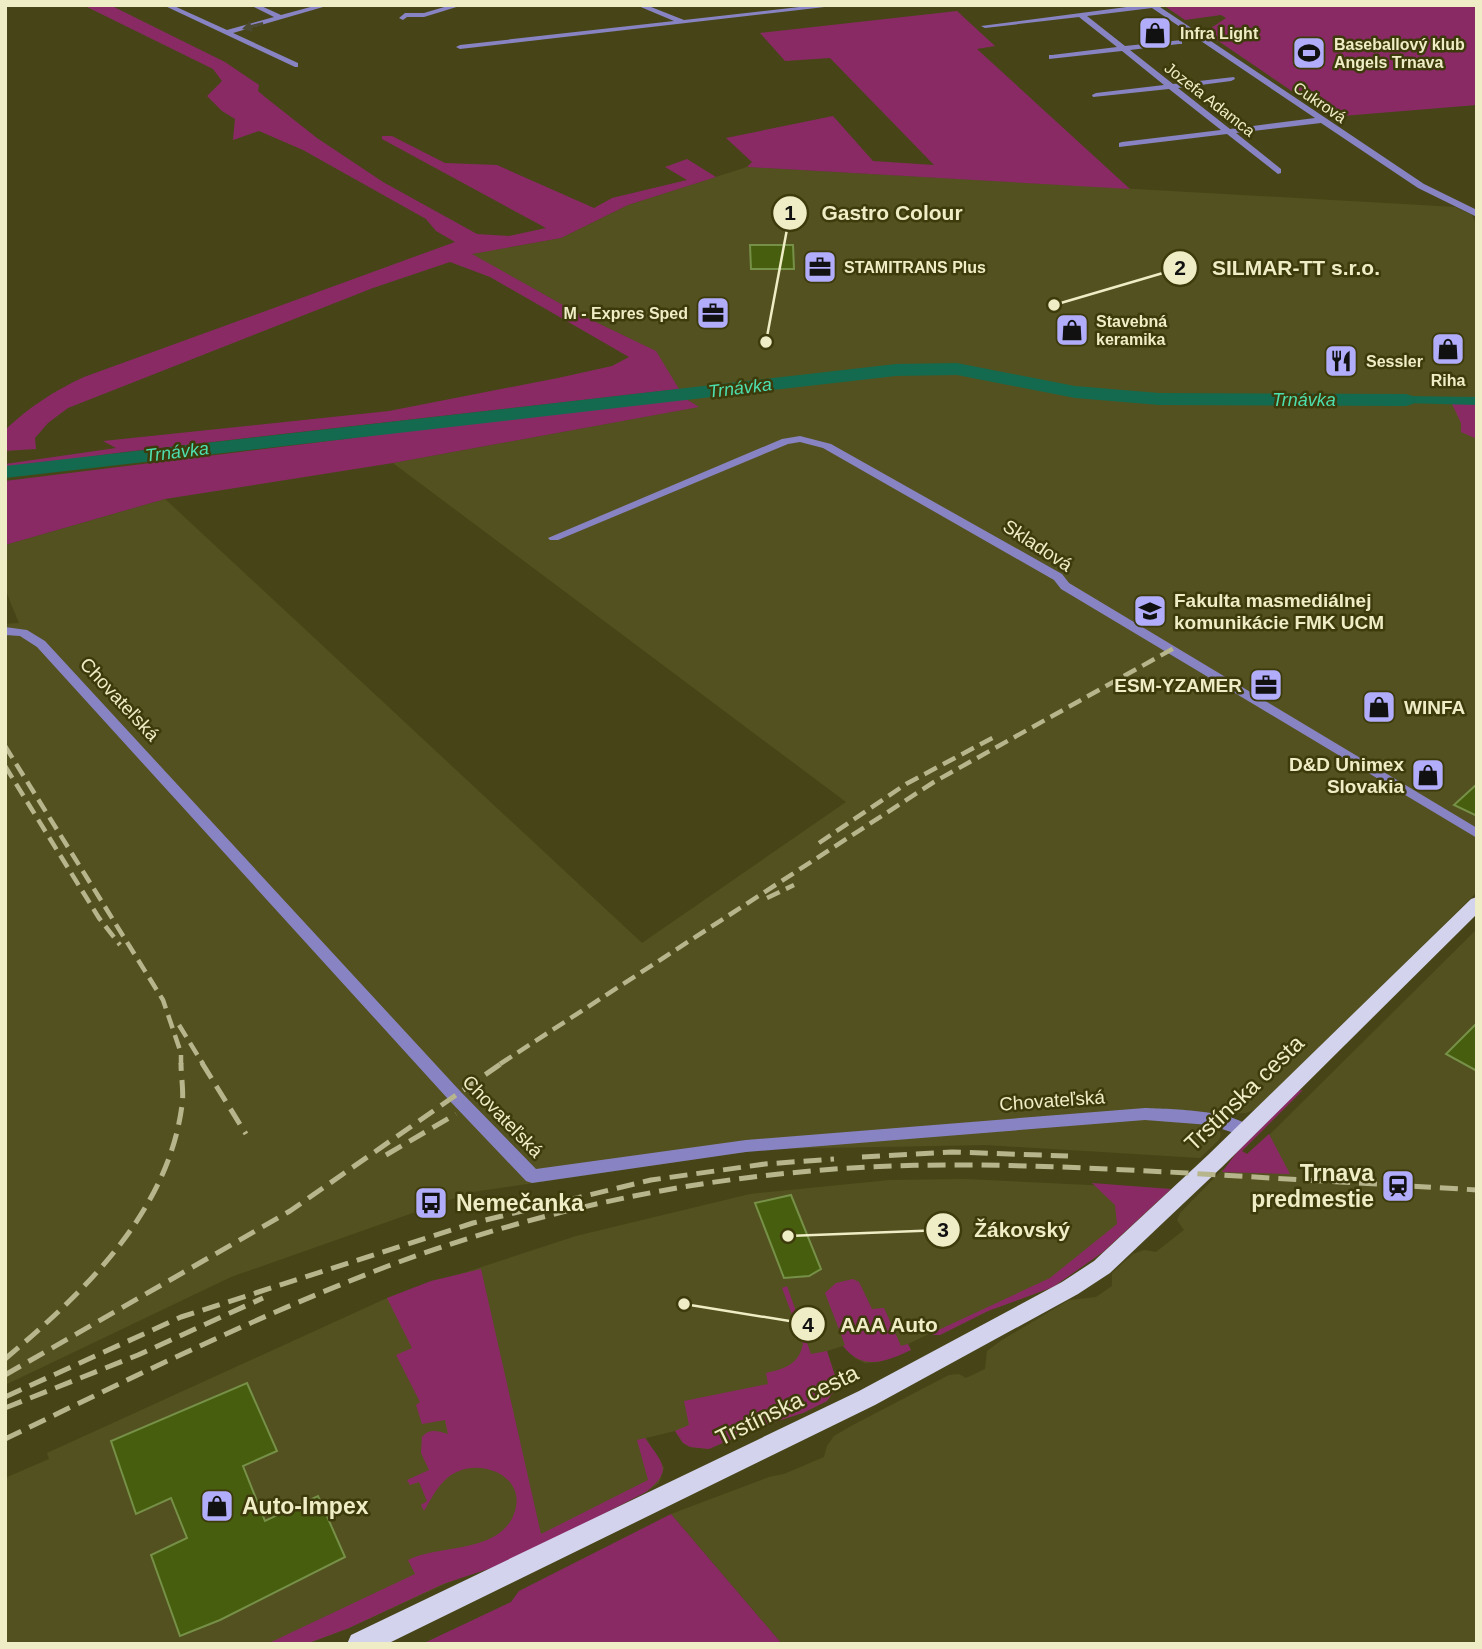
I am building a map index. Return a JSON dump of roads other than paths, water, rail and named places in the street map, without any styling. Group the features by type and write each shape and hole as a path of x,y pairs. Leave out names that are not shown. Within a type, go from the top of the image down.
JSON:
{"main road":[{"name":"Trstínska cesta","path":"360,1644 867,1398 1070,1288 1102,1267 1246,1132 1477,903"}],"street":[{"path":"166,5 295,65"},
{"path":"253,5 281,18"},
{"path":"226,33 327,5"},
{"path":"403,18 404,15 424,16 460,5"},
{"path":"639,5 685,22"},
{"path":"460,47 839,5"},
{"path":"985,26 1153,6"},
{"name":"Cukrová","path":"1153,6 1422,186 1477,214"},
{"name":"Jozefa Adamca","path":"1081,15 1278,171"},
{"name":"Jozefa Adamca","path":"1060,64 1050,55 1179,42"},
{"path":"1098,96 1231,79"},
{"path":"1122,145 1323,120"},
{"name":"Skladová","path":"554,537 786,441 815,441 1058,577 1065,586 1139,632 1477,834"},
{"name":"Chovateľská","path":"5,631 23,633 41,645 454,1096 532,1176 746,1146 1145,1114 1211,1118 1229,1122 1246,1132"}],"waterway":[{"name":"Trnávka","path":"5,472 896,370 957,369 1075,392 1159,399 1406,400"},
{"name":"Trnávka","path":"1406,400 1477,401"}],"railway":[{"path":"500,1064 934,782 1176,647"},
{"path":"819,843 906,784 998,735"},
{"path":"5,746 163,1000 181,1053 181,1063"},
{"path":"5,766 99,918 120,945"},
{"path":"767,898 794,885"},
{"path":"179,1025 203,1064"},
{"path":"5,1359 64,1307 92,1278 118,1248 140,1215 159,1181 174,1144 183,1100 181,1063"},
{"path":"202,1063 246,1134"},
{"path":"5,1375 290,1211 502,1063"},
{"path":"386,1155 456,1114"},
{"path":"862,1157 952,1152 1068,1156"},
{"path":"5,1397 181,1317 473,1223 651,1180 765,1164 834,1159"},
{"path":"5,1439 242,1327 388,1266 536,1219 688,1186 840,1169 988,1165 1137,1170 1477,1190"},
{"path":"5,1408 138,1355 263,1298"}],"place":[{"name":"Infra Light","path":"1155,33"},
{"name":"Baseballový klub Angels Trnava","path":"1309,53"},
{"name":"STAMITRANS Plus","path":"820,267"},
{"name":"SILMAR-TT s.r.o.","path":"1054,305"},
{"name":"M - Expres Sped","path":"713,313"},
{"name":"Stavebná keramika","path":"1072,330"},
{"name":"Gastro Colour","path":"766,342"},
{"name":"Riha","path":"1448,349"},
{"name":"Sessler","path":"1341,361"},
{"name":"Fakulta masmediálnej komunikácie FMK UCM","path":"1150,611"},
{"name":"ESM-YZAMER","path":"1266,685"},
{"name":"WINFA","path":"1379,707"},
{"name":"D&D Unimex Slovakia","path":"1428,775"},
{"name":"Trnava predmestie","path":"1398,1186"},
{"name":"Nemečanka","path":"431,1203"},
{"name":"Žákovský","path":"788,1236"},
{"name":"AAA Auto","path":"684,1304"},
{"name":"Auto-Impex","path":"217,1506"}]}
